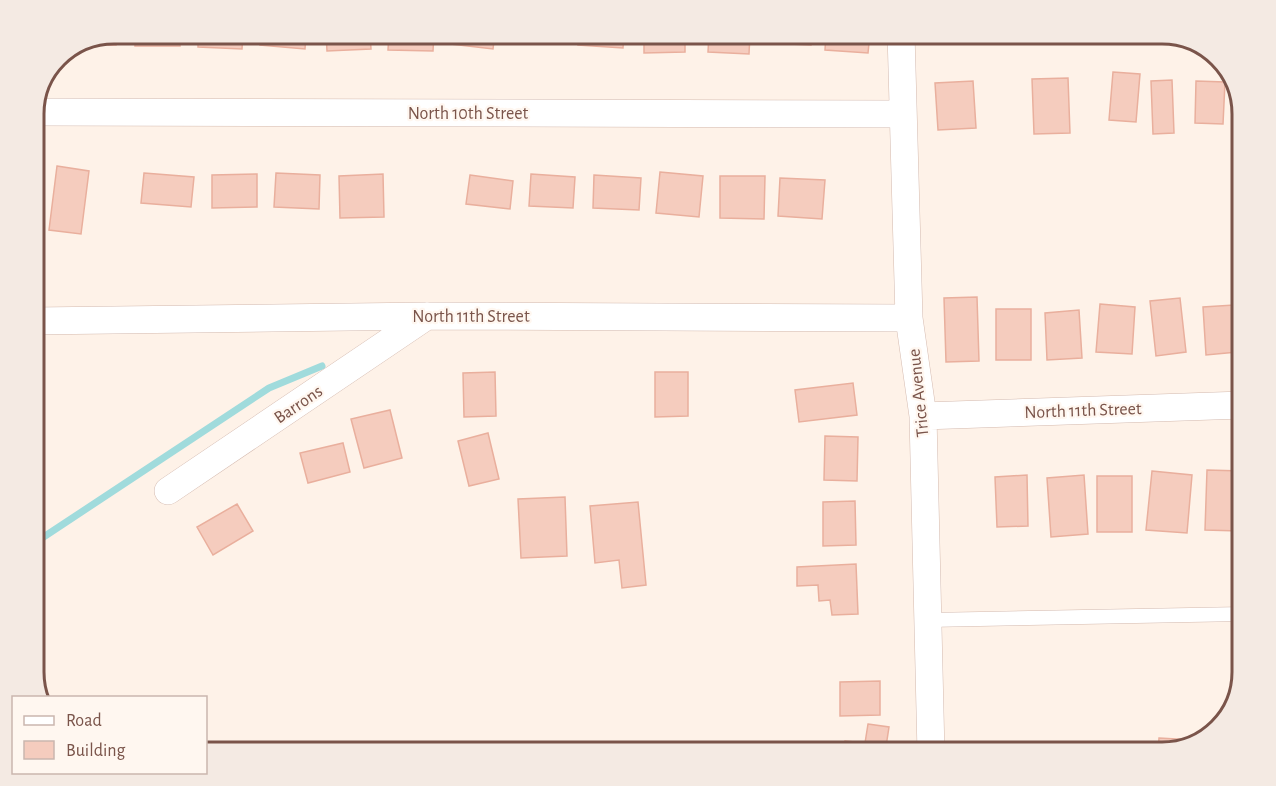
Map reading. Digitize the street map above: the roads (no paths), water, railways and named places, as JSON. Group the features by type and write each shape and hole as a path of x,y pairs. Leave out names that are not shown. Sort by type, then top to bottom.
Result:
{"street":[{"name":"Trice Avenue","path":"901,43 909,318 923,416 931,742"},
{"name":"North 10th Street","path":"44,112 903,114"},
{"name":"North 11th Street","path":"44,321 428,316 909,318"},
{"name":"Barrons","path":"168,491 428,316"},
{"name":"North 11th Street","path":"923,416 1232,405"}],"lane":[{"path":"928,620 1232,614"}],"waterway":[{"path":"44,537 269,388 322,366"}]}
